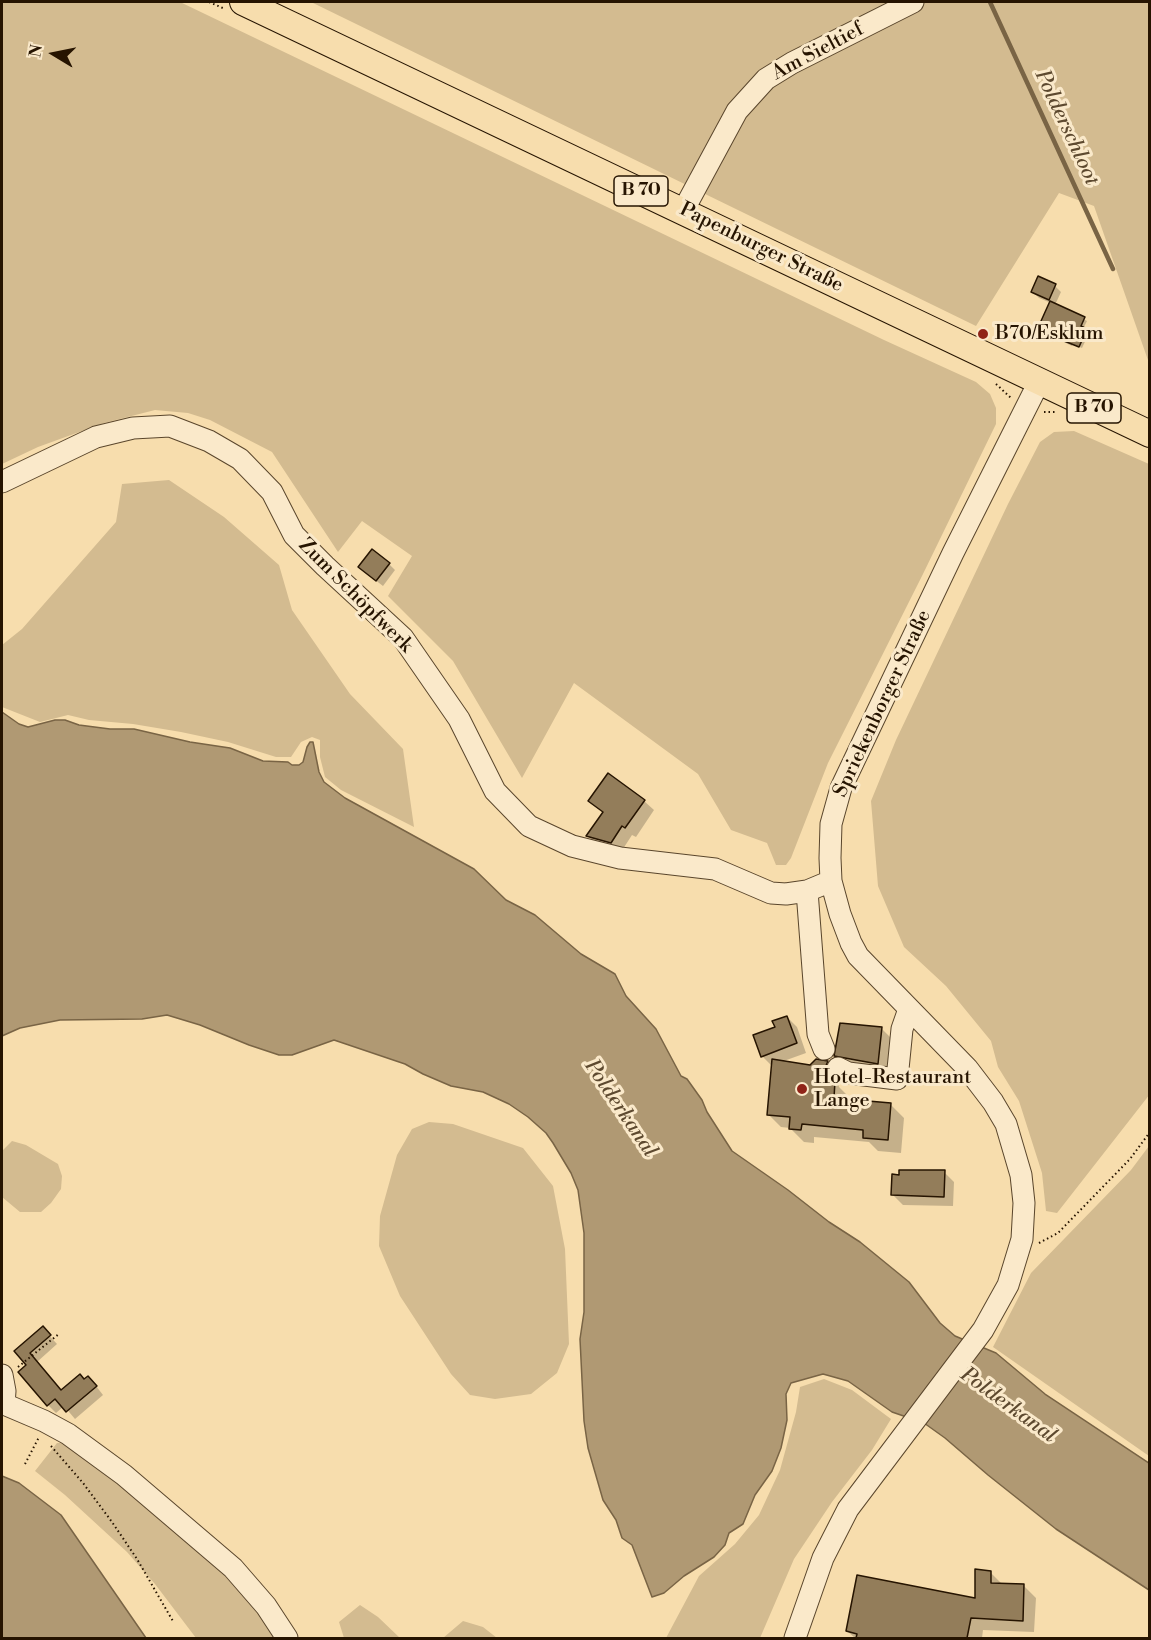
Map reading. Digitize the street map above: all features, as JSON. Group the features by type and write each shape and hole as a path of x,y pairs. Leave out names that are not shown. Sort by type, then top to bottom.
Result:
{"main road":[{"name":"Papenburger Straße","path":"243,2 1149,434"}],"street":[{"name":"Am Sieltief","path":"683,211 736,111 766,80 792,63 913,2"},
{"name":"Spriekenborger Straße","path":"795,1638 823,1558 848,1509 983,1330 1008,1285 1019,1255 1024,1203 1016,1152 1006,1124 993,1102 967,1068 868,968 851,943 831,881 831,824 841,788 953,553 1039,382"},
{"name":"Zum Schöpfwerk","path":"2,482 96,437 134,428 170,426 209,441 240,459 272,492 294,535 403,638 459,719 495,791 529,826 572,846 620,858 715,869 771,893 786,894 807,891 831,881"},
{"path":"807,891 821,1042"},
{"path":"838,1068 848,1073 897,1079 902,1029 909,1009"},
{"path":"10,1371 3,1406 44,1421 94,1452 217,1553 250,1586 287,1638"}],"path":[{"path":"1019,1255 1058,1233 1130,1159 1149,1132"},
{"path":"10,1371 60,1333"},
{"path":"44,1421 42,1437 83,1483 112,1522 174,1623"},
{"path":"25,1464 36,1442"}],"shaded area":[{"path":"2,2 180,2 976,382 990,394 996,408 996,424 828,763 791,858 786,865 776,865 767,843 731,830 698,774 574,683 522,778 453,661 388,596 412,556 362,521 338,552 272,452 210,420 188,413 155,410 104,423 38,447 2,464"},
{"path":"311,2 1149,2 1149,363 1094,206 1059,193 976,326"},
{"path":"1074,431 1149,464 1150,1094 1057,1213 1046,1211 1042,1173 1019,1101 998,1067 991,1041 946,986 904,947 878,886 871,801 896,740 1008,504 1040,442 1054,432"},
{"path":"169,480 224,517 279,565 292,610 350,694 403,749 414,827 341,790 325,777 320,757 320,740 312,737 301,742 291,757 276,757 228,742 133,724 89,720 68,715 40,722 2,707 2,645 22,629 116,522 122,484"},
{"path":"429,1122 453,1124 523,1148 553,1186 565,1249 569,1344 557,1373 531,1394 495,1399 470,1395 451,1374 400,1296 379,1246 380,1216 397,1155 412,1129"},
{"path":"12,1141 26,1145 58,1164 62,1176 61,1189 41,1212 20,1212 2,1197 3,1150"},
{"path":"1149,1146 1149,1456 993,1347 1031,1273 1131,1170"},
{"path":"824,1379 852,1390 891,1419 872,1450 832,1502 794,1559 760,1638 666,1638 699,1576 735,1544 759,1515 780,1470 796,1412 800,1387"},
{"path":"57,1443 69,1443 215,1556 283,1638 196,1638 155,1584 127,1552 65,1495 35,1471"},
{"path":"360,1605 378,1617 400,1638 344,1638 339,1622"},
{"path":"463,1621 483,1627 497,1638 443,1638"}],"water":[{"name":"Polderkanal","path":"2,712 19,724 28,727 55,720 65,720 79,725 134,729 190,742 230,748 263,761 288,762 292,765 299,765 303,762 307,747 310,742 313,742 319,772 324,782 345,798 474,869 506,900 535,915 581,954 615,974 626,996 656,1029 681,1076 687,1079 702,1100 732,1151 860,1242 909,1282 940,1323 955,1336 996,1353 1045,1394 1149,1463 1149,1590 1056,1529 924,1423 892,1412 848,1381 823,1374 791,1383 786,1394 787,1420 781,1448 772,1471 755,1495 743,1524 729,1533 725,1545 714,1557 684,1576 664,1593 652,1597 632,1545 622,1538 616,1520 603,1500 588,1448 584,1421 580,1339 584,1312 584,1233 578,1190 571,1173 553,1143 546,1133 528,1117 509,1104 483,1092 451,1086 405,1064 334,1040 292,1055 279,1055 167,1015 142,1019 60,1020 20,1028 2,1036"},
{"path":"2,1476 19,1483 61,1515 146,1638 2,1638"}],"building":[{"path":"1038,276 1056,284 1049,300 1031,292"},
{"path":"1050,301 1085,317 1081,326 1087,329 1079,347 1037,330"},
{"path":"372,549 390,563 376,581 358,567"},
{"path":"608,773 645,800 625,828 622,826 611,843 586,836 603,812 588,801"},
{"path":"787,1016 797,1043 761,1057 753,1035 775,1027 772,1021"},
{"path":"840,1023 882,1027 878,1064 834,1056"},
{"name":"Hotel-Restaurant Lange","path":"772,1059 810,1065 816,1059 828,1061 825,1068 827,1074 835,1081 834,1098 891,1103 888,1140 863,1138 863,1130 802,1124 801,1130 789,1129 790,1117 767,1115"},
{"path":"899,1170 945,1170 944,1197 891,1195 892,1174 899,1175"},
{"path":"43,1326 51,1335 30,1353 61,1390 80,1374 84,1379 88,1376 97,1386 66,1412 55,1399 47,1406 18,1372 26,1365 14,1351"},
{"path":"975,1569 991,1571 991,1583 1024,1584 1023,1621 971,1618 967,1638 856,1638 857,1634 846,1631 857,1575 975,1598"}],"waterway":[{"name":"Polderschloot","path":"990,2 1113,269"}],"place":[{"name":"B70/Esklum","path":"983,334"},
{"name":"Hotel-Restaurant Lange","path":"802,1089"}]}
